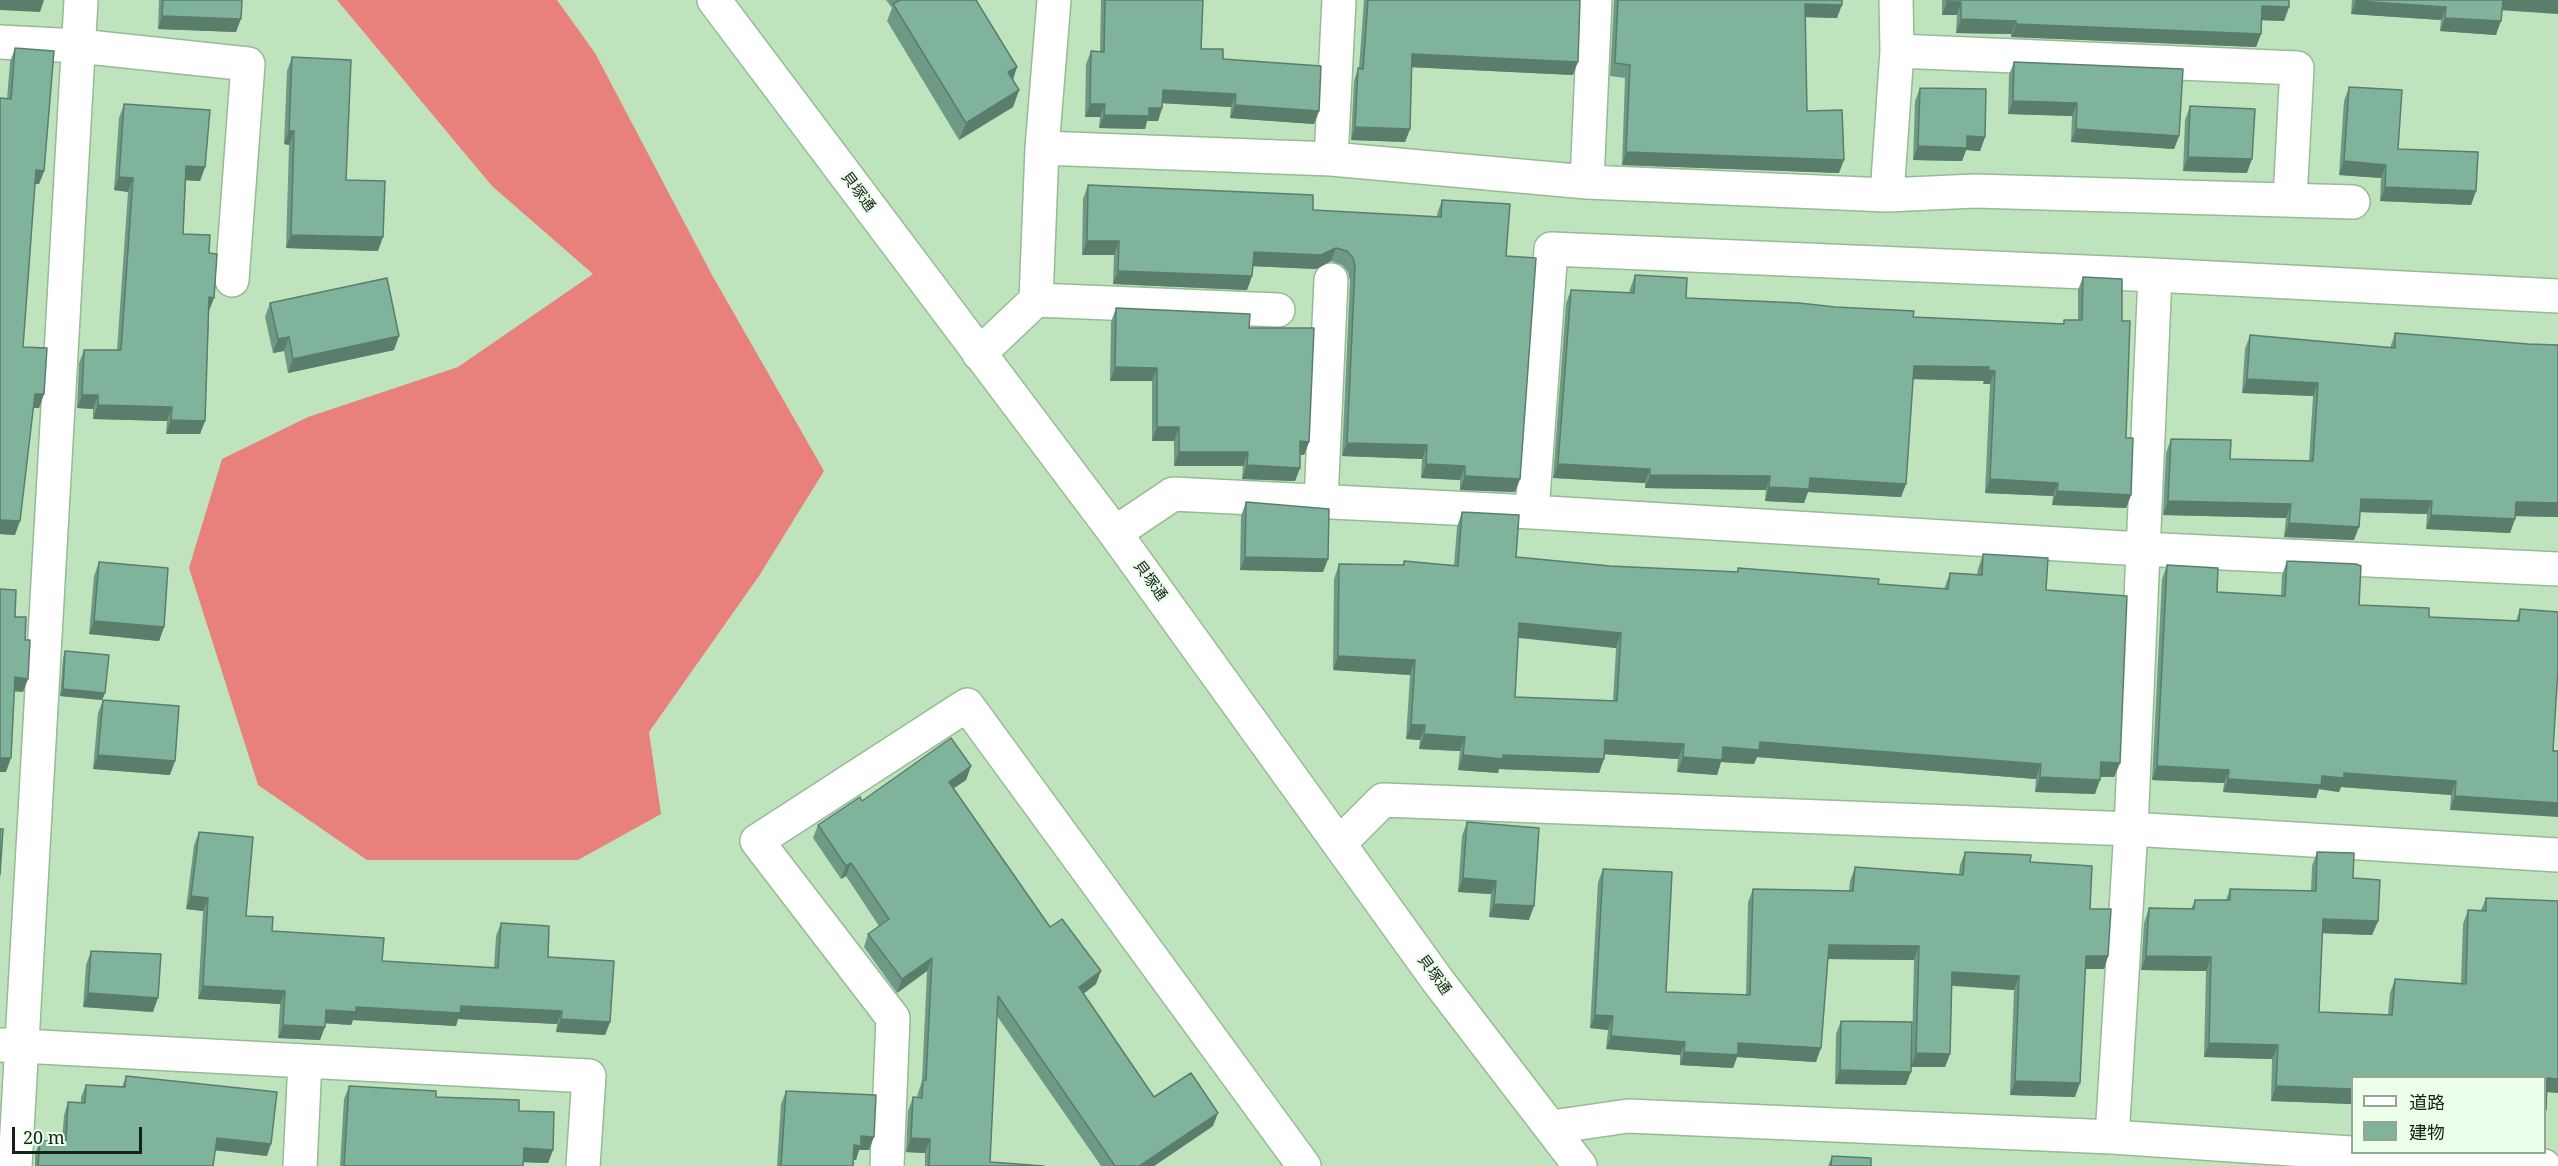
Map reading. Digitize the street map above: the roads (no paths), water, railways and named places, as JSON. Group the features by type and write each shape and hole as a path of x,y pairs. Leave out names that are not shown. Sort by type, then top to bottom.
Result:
{"street":[{"path":"15,1166 11,1045 81,0"},
{"name":"貝塚通","path":"714,0 1114,533 1438,981 1580,1166"},
{"path":"979,354 1036,300 1042,148 1054,0"},
{"path":"1331,159 1340,0"},
{"path":"1587,183 1594,0"},
{"path":"1887,195 1897,51 1896,0"},
{"path":"0,42 79,46 248,64 232,280"},
{"path":"1897,51 2297,68 2290,199"},
{"path":"1042,148 1331,159 1587,183 1887,195 1976,191 2353,202"},
{"path":"1532,512 1551,249 2155,275 2558,296"},
{"path":"2112,1137 2131,829 2141,549 2155,275"},
{"path":"1321,501 1331,280"},
{"path":"1036,300 1278,310"},
{"path":"1114,533 1173,494 1532,512 2141,549 2558,569"},
{"path":"887,1166 893,1018 757,842 967,705 1304,1166"},
{"path":"1340,843 1383,801 2131,829 2558,855"},
{"path":"11,1045 589,1076 583,1166"},
{"path":"300,1166 305,1061"},
{"path":"1552,1128 1628,1116 2112,1137 2351,1153"},
{"path":"2365,1154 2544,1166"}]}
